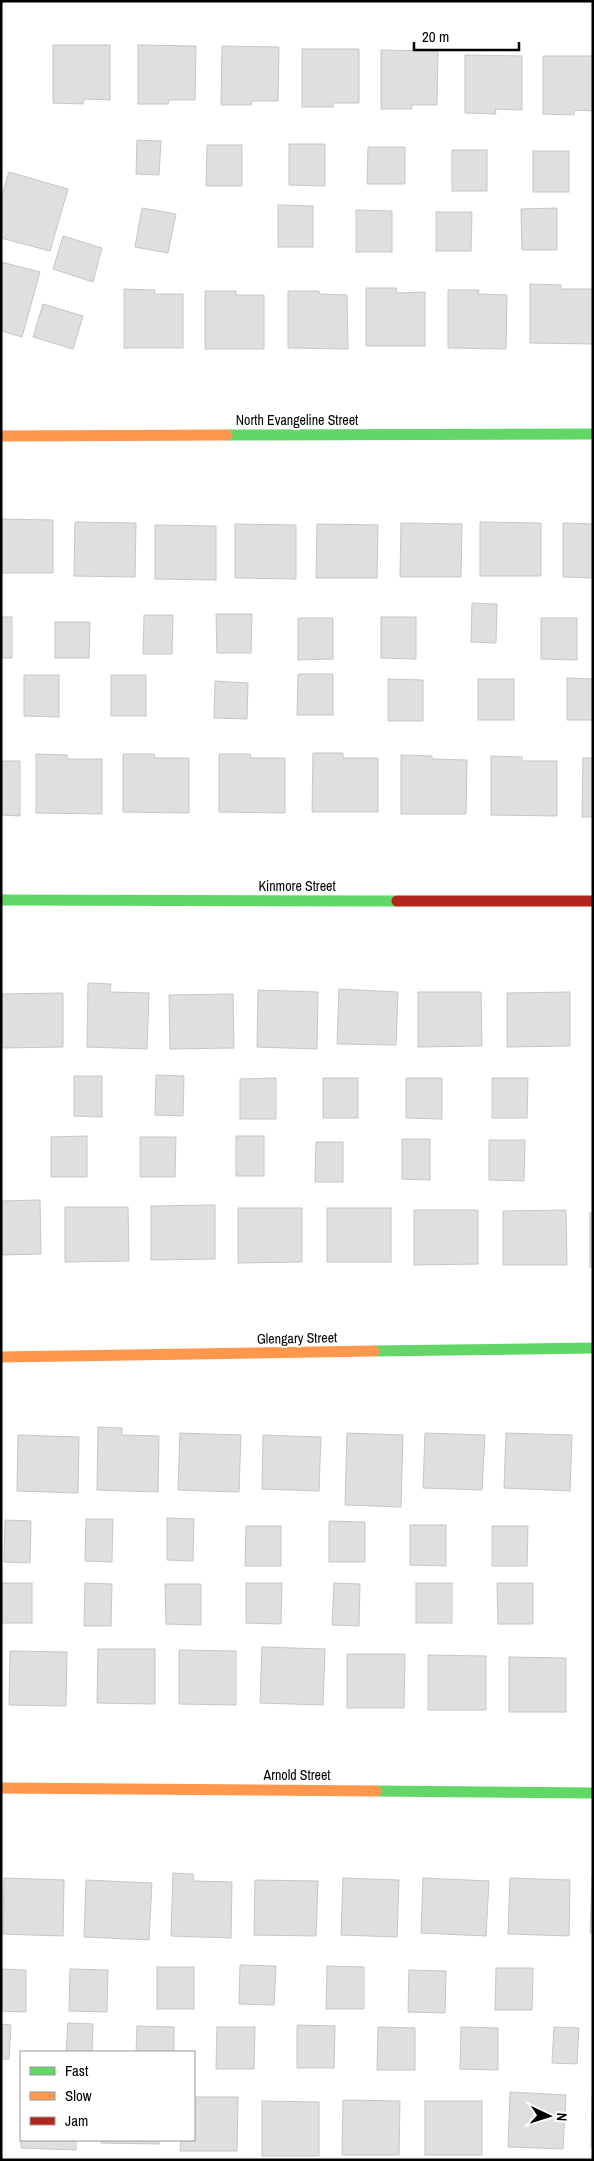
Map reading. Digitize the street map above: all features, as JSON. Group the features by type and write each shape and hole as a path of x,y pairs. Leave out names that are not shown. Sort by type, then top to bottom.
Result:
{"street":[{"name":"North Evangeline Street","path":"1,436 593,434"},
{"name":"Kinmore Street","path":"1,900 593,901"},
{"name":"Glengary Street","path":"1,1357 593,1348"},
{"name":"Arnold Street","path":"1,1788 593,1793"}],"building":[{"path":"53,45 110,45 110,100 84,99 83,104 53,103"},
{"path":"138,45 196,46 195,100 169,100 168,104 138,104"},
{"path":"222,46 279,47 278,101 252,101 251,105 221,105"},
{"path":"302,49 359,49 359,103 333,103 333,107 302,107"},
{"path":"381,50 438,51 437,105 411,105 412,109 381,109"},
{"path":"465,55 522,56 522,110 495,109 496,114 465,113"},
{"path":"543,56 593,56 593,111 574,110 574,115 543,114"},
{"path":"137,140 161,141 159,175 136,174"},
{"path":"289,144 325,144 325,186 289,185"},
{"path":"207,145 242,145 242,186 206,186"},
{"path":"368,147 405,147 405,184 367,184"},
{"path":"452,150 487,150 487,191 452,191"},
{"path":"533,151 569,151 569,192 533,192"},
{"path":"9,172 68,189 50,251 1,238 1,199"},
{"path":"278,205 313,206 313,247 278,247"},
{"path":"142,208 176,214 168,253 135,247"},
{"path":"557,208 557,250 522,250 521,209"},
{"path":"356,210 392,211 392,252 356,252"},
{"path":"436,212 472,212 471,251 436,251"},
{"path":"63,236 102,248 93,282 53,269"},
{"path":"1,262 40,272 22,337 1,331"},
{"path":"530,284 561,285 561,289 593,289 593,344 530,343"},
{"path":"366,288 397,288 396,293 425,292 425,346 366,346"},
{"path":"124,289 155,290 154,294 183,294 183,348 124,348"},
{"path":"448,290 479,290 478,294 507,295 506,349 448,348"},
{"path":"205,291 236,291 236,295 264,295 264,349 205,349"},
{"path":"288,291 319,291 320,294 347,295 348,349 288,348"},
{"path":"43,304 83,316 73,349 33,337"},
{"path":"1,519 53,520 53,573 1,573"},
{"path":"75,522 136,523 135,577 74,576"},
{"path":"480,522 541,523 541,576 480,576"},
{"path":"401,523 462,524 461,577 400,577"},
{"path":"563,523 593,524 593,578 563,577"},
{"path":"235,524 296,525 296,579 235,578"},
{"path":"317,524 378,525 377,578 316,578"},
{"path":"155,525 216,526 216,580 155,579"},
{"path":"472,603 497,604 496,643 471,642"},
{"path":"216,614 252,614 251,653 217,653"},
{"path":"144,615 173,615 172,654 143,654"},
{"path":"1,617 12,617 12,658 1,658"},
{"path":"381,617 416,617 416,659 381,658"},
{"path":"298,618 333,618 333,659 298,660"},
{"path":"541,618 577,618 577,660 541,659"},
{"path":"55,622 90,622 89,658 55,658"},
{"path":"298,674 333,674 333,715 297,715"},
{"path":"24,675 59,675 59,717 24,716"},
{"path":"111,675 146,675 146,716 111,716"},
{"path":"567,678 593,679 593,720 567,720"},
{"path":"388,679 423,680 423,721 388,721"},
{"path":"478,679 514,679 514,720 478,720"},
{"path":"215,681 248,683 247,719 214,718"},
{"path":"313,753 343,753 343,758 378,758 378,812 312,812"},
{"path":"36,754 67,755 67,759 102,759 102,814 36,813"},
{"path":"123,754 154,754 155,758 189,758 189,813 123,812"},
{"path":"219,754 250,754 251,758 285,758 285,813 219,812"},
{"path":"401,755 432,756 432,759 467,760 466,814 401,814"},
{"path":"491,756 522,757 522,761 557,761 557,816 491,815"},
{"path":"583,758 593,758 593,817 582,817"},
{"path":"1,761 20,761 20,816 1,815"},
{"path":"88,983 111,984 110,992 149,993 147,1049 87,1047"},
{"path":"339,989 398,992 396,1045 337,1044"},
{"path":"258,990 318,992 317,1049 257,1047"},
{"path":"418,992 481,992 482,1046 418,1047"},
{"path":"570,992 570,1046 507,1047 507,993"},
{"path":"63,993 63,1047 1,1048 1,994"},
{"path":"233,994 234,1048 170,1049 169,995"},
{"path":"156,1075 184,1076 183,1116 155,1115"},
{"path":"74,1076 102,1076 102,1117 74,1116"},
{"path":"276,1078 276,1119 240,1119 240,1079"},
{"path":"323,1078 358,1078 358,1118 323,1118"},
{"path":"406,1078 442,1078 442,1119 406,1118"},
{"path":"492,1078 528,1078 527,1118 492,1118"},
{"path":"87,1136 87,1177 51,1177 51,1137"},
{"path":"236,1136 264,1136 264,1176 236,1176"},
{"path":"140,1137 176,1137 175,1177 140,1177"},
{"path":"402,1139 430,1139 430,1180 402,1179"},
{"path":"489,1140 525,1140 524,1181 489,1180"},
{"path":"316,1142 343,1142 343,1182 315,1182"},
{"path":"40,1200 41,1254 1,1255 1,1201"},
{"path":"215,1205 215,1259 151,1260 151,1206"},
{"path":"65,1207 128,1207 129,1261 65,1262"},
{"path":"238,1208 302,1208 302,1262 238,1263"},
{"path":"327,1208 391,1208 391,1262 327,1262"},
{"path":"414,1210 478,1210 478,1264 414,1265"},
{"path":"566,1210 567,1265 503,1265 503,1211"},
{"path":"590,1213 593,1213 593,1267 590,1267"},
{"path":"98,1427 122,1428 122,1435 159,1436 158,1492 97,1490"},
{"path":"180,1433 241,1435 239,1492 178,1490"},
{"path":"347,1433 403,1435 401,1507 345,1505"},
{"path":"425,1433 485,1435 482,1490 423,1488"},
{"path":"506,1433 572,1435 570,1491 504,1488"},
{"path":"18,1435 79,1437 78,1493 17,1491"},
{"path":"263,1435 321,1437 319,1491 262,1489"},
{"path":"167,1518 194,1519 193,1561 167,1560"},
{"path":"86,1519 113,1519 112,1562 85,1561"},
{"path":"5,1520 31,1521 30,1563 4,1562"},
{"path":"329,1521 365,1522 365,1562 329,1562"},
{"path":"410,1525 446,1525 446,1566 410,1565"},
{"path":"246,1526 281,1526 281,1566 245,1566"},
{"path":"492,1526 528,1526 527,1566 492,1566"},
{"path":"1,1583 32,1583 32,1623 1,1623"},
{"path":"85,1583 112,1584 111,1626 84,1626"},
{"path":"246,1583 282,1583 281,1624 246,1623"},
{"path":"334,1583 360,1584 359,1626 332,1625"},
{"path":"416,1583 452,1583 452,1623 416,1623"},
{"path":"497,1583 533,1583 533,1624 498,1624"},
{"path":"165,1584 201,1584 201,1625 166,1624"},
{"path":"262,1647 325,1649 323,1705 260,1703"},
{"path":"98,1649 155,1649 155,1704 97,1703"},
{"path":"179,1650 236,1651 236,1705 179,1704"},
{"path":"10,1651 67,1652 66,1706 9,1705"},
{"path":"347,1654 405,1654 404,1708 347,1708"},
{"path":"428,1655 486,1656 486,1710 428,1710"},
{"path":"509,1657 566,1658 566,1712 509,1712"},
{"path":"173,1873 193,1874 194,1881 232,1882 231,1938 171,1936"},
{"path":"592,1876 593,1933 590,1933"},
{"path":"4,1878 64,1880 63,1936 3,1934"},
{"path":"343,1878 399,1880 397,1937 341,1935"},
{"path":"423,1878 489,1881 486,1936 421,1933"},
{"path":"510,1878 570,1880 569,1936 508,1934"},
{"path":"86,1880 152,1883 149,1940 84,1937"},
{"path":"255,1880 318,1881 316,1936 254,1935"},
{"path":"240,1965 276,1966 274,2005 239,2004"},
{"path":"327,1966 364,1967 364,2009 326,2009"},
{"path":"157,1967 194,1967 194,2009 157,2009"},
{"path":"496,1968 533,1968 532,2010 495,2010"},
{"path":"1,1969 26,1970 26,2012 1,2011"},
{"path":"70,1969 108,1970 107,2012 69,2011"},
{"path":"409,1970 446,1971 445,2013 408,2012"},
{"path":"68,2023 93,2024 92,2051 66,2051"},
{"path":"1,2024 11,2025 9,2059 1,2059"},
{"path":"297,2025 335,2026 334,2068 297,2068"},
{"path":"137,2026 174,2027 174,2051 136,2051"},
{"path":"217,2027 255,2027 254,2069 216,2069"},
{"path":"378,2027 415,2028 415,2070 377,2070"},
{"path":"461,2027 498,2028 498,2070 460,2069"},
{"path":"554,2027 579,2028 577,2064 552,2063"},
{"path":"510,2092 566,2095 563,2149 508,2147"},
{"path":"592,2094 593,2147 591,2147"},
{"path":"195,2097 238,2097 237,2151 180,2151 181,2141 195,2141"},
{"path":"343,2100 400,2101 399,2155 342,2155"},
{"path":"262,2101 319,2102 319,2156 262,2156"},
{"path":"425,2101 482,2101 482,2155 425,2155"},
{"path":"21,2141 76,2141 76,2150 21,2148"},
{"path":"101,2141 160,2141 159,2144 101,2143"}],"traffic: fast":[{"path":"227,435 593,434"},
{"path":"1,900 397,901"},
{"path":"374,1351 593,1348"},
{"path":"376,1791 593,1793"}],"traffic: slow":[{"path":"1,436 227,435"},
{"path":"1,1357 374,1351"},
{"path":"1,1788 376,1791"}],"traffic: jam":[{"path":"397,901 593,901"}]}
